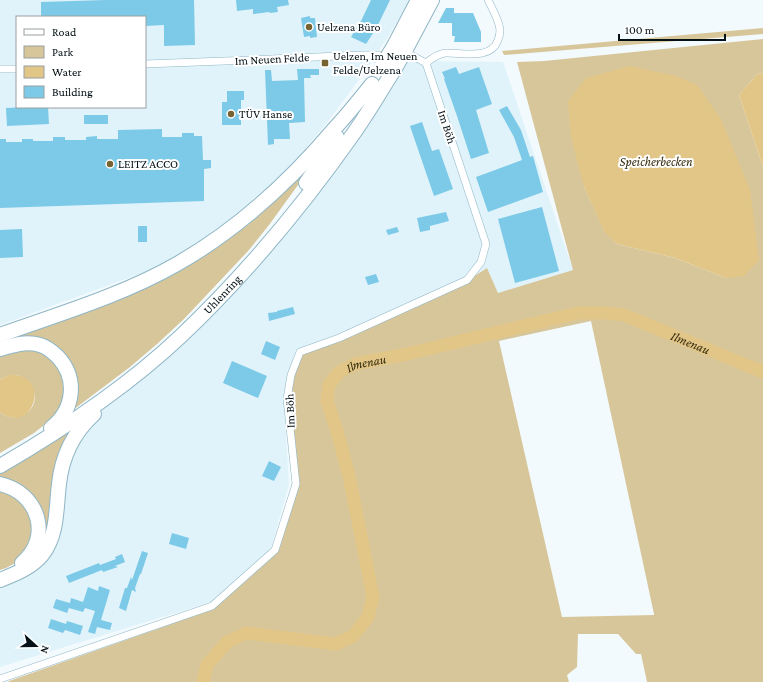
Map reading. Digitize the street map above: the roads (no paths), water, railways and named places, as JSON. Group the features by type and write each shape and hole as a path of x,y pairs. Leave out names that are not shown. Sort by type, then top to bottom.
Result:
{"highway":[{"path":"400,46 418,0"},
{"path":"0,335 146,281 208,245 232,228 296,171 335,129 372,84 388,68 400,46 432,0"},
{"name":"Uhlenring","path":"0,466 15,458 82,414 123,385 181,336 245,270 325,173 353,135 388,68"},
{"path":"245,270 310,178 372,84"},
{"path":"0,349 12,345 27,343 40,345 53,352 63,363 69,374 72,387 70,399 64,414 54,426 15,458"},
{"path":"0,580 32,565 42,555 50,542 54,528 62,466 74,436 83,424 123,385"},
{"path":"0,484 16,490 28,499 38,519 39,529 38,539 29,557 18,567 0,575"}],"street":[{"path":"423,61 444,53 483,54 491,50 497,43 500,32 499,24 488,0"},
{"name":"Im Neuen Felde","path":"146,64 362,55 411,55 423,61"},
{"name":"Im Böh","path":"0,679 212,606 275,550 296,484 287,399 291,375 300,352 339,338 467,280 481,262 486,244 423,61"},
{"path":"0,69 16,69"}],"water":[{"name":"Speicherbecken","path":"630,66 676,76 697,85 721,119 750,190 759,260 744,276 726,278 675,258 617,244 605,233 584,187 571,137 568,101 586,78"},
{"path":"763,73 763,167 739,95 757,74"},
{"path":"10,375 23,377 31,383 34,392 34,402 29,411 22,416 12,418 0,412 0,380"}],"waterway":[{"name":"Ilmenau","path":"203,682 207,665 227,642 246,633 336,644 353,636 368,617 373,597 349,476 327,401 329,385 339,372 355,364 407,354 578,313 624,315 763,372"}],"place":[{"name":"Uelzena Büro","path":"309,27"},
{"name":"Uelzen, Im Neuen Felde/Uelzena","path":"325,63"},
{"name":"TÜV Hanse","path":"231,114"},
{"name":"LEITZ ACCO","path":"110,164"}]}
